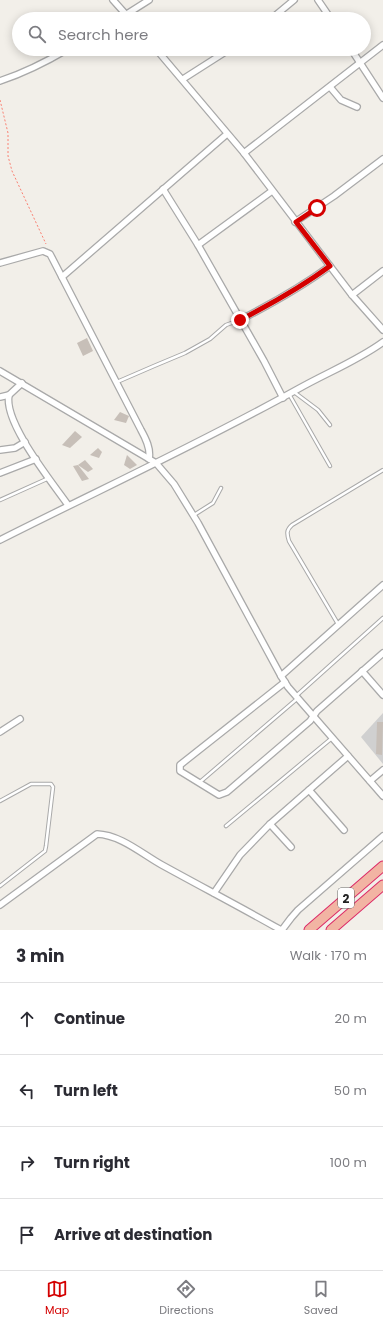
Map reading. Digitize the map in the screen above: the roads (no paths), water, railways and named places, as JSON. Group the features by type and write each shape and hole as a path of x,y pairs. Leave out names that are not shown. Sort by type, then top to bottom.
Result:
{"highway":[{"name":"2","path":"310,930 383,866"},
{"name":"2","path":"331,930 383,885"}],"street":[{"path":"113,0 124,12"},
{"path":"134,12 149,0"},
{"path":"279,12 294,0"},
{"path":"318,0 326,12"},
{"path":"371,54 383,45"},
{"path":"0,81 17,76 55,56"},
{"path":"162,56 244,153 352,295 383,330"},
{"path":"183,79 219,56"},
{"path":"356,56 383,98"},
{"path":"244,153 369,56"},
{"path":"330,86 341,100 357,106"},
{"path":"62,277 227,134"},
{"path":"296,222 334,196 383,159"},
{"path":"163,189 198,245 264,361 283,398"},
{"path":"198,245 272,191"},
{"path":"0,263 43,251 50,254 147,443 150,455 149,459"},
{"path":"240,320 276,302 301,287 330,266"},
{"path":"352,295 383,271"},
{"path":"0,540 283,398 366,354 383,342"},
{"path":"0,371 156,463 174,484 193,515 285,682 383,796"},
{"path":"0,398 9,395 22,383"},
{"path":"9,395 7,401 14,424 68,505"},
{"path":"0,450 15,448 25,442"},
{"path":"0,473 36,459"},
{"path":"281,676 383,585"},
{"path":"285,682 180,766 179,768 182,773 219,795 227,792 310,721 317,711 383,653"},
{"path":"362,671 383,695"},
{"path":"0,732 20,719"},
{"path":"214,893 240,855 270,824 348,756"},
{"path":"370,781 383,770"},
{"path":"309,790 344,830"},
{"path":"270,824 290,847"},
{"path":"0,905 97,834 107,834 214,893 284,929 298,910 383,836"}],"lane":[{"path":"116,382 185,354 210,339 226,325 240,320"},
{"path":"291,393 318,410 330,425"},
{"path":"291,393 330,466"},
{"path":"339,624 289,541 287,532 288,528 383,470"},
{"path":"0,500 50,478"},
{"path":"193,515 213,503 221,488"},
{"path":"199,783 297,697 383,618"},
{"path":"226,826 332,738"},
{"path":"0,801 31,784 50,784 53,787 45,851 0,886"}]}
